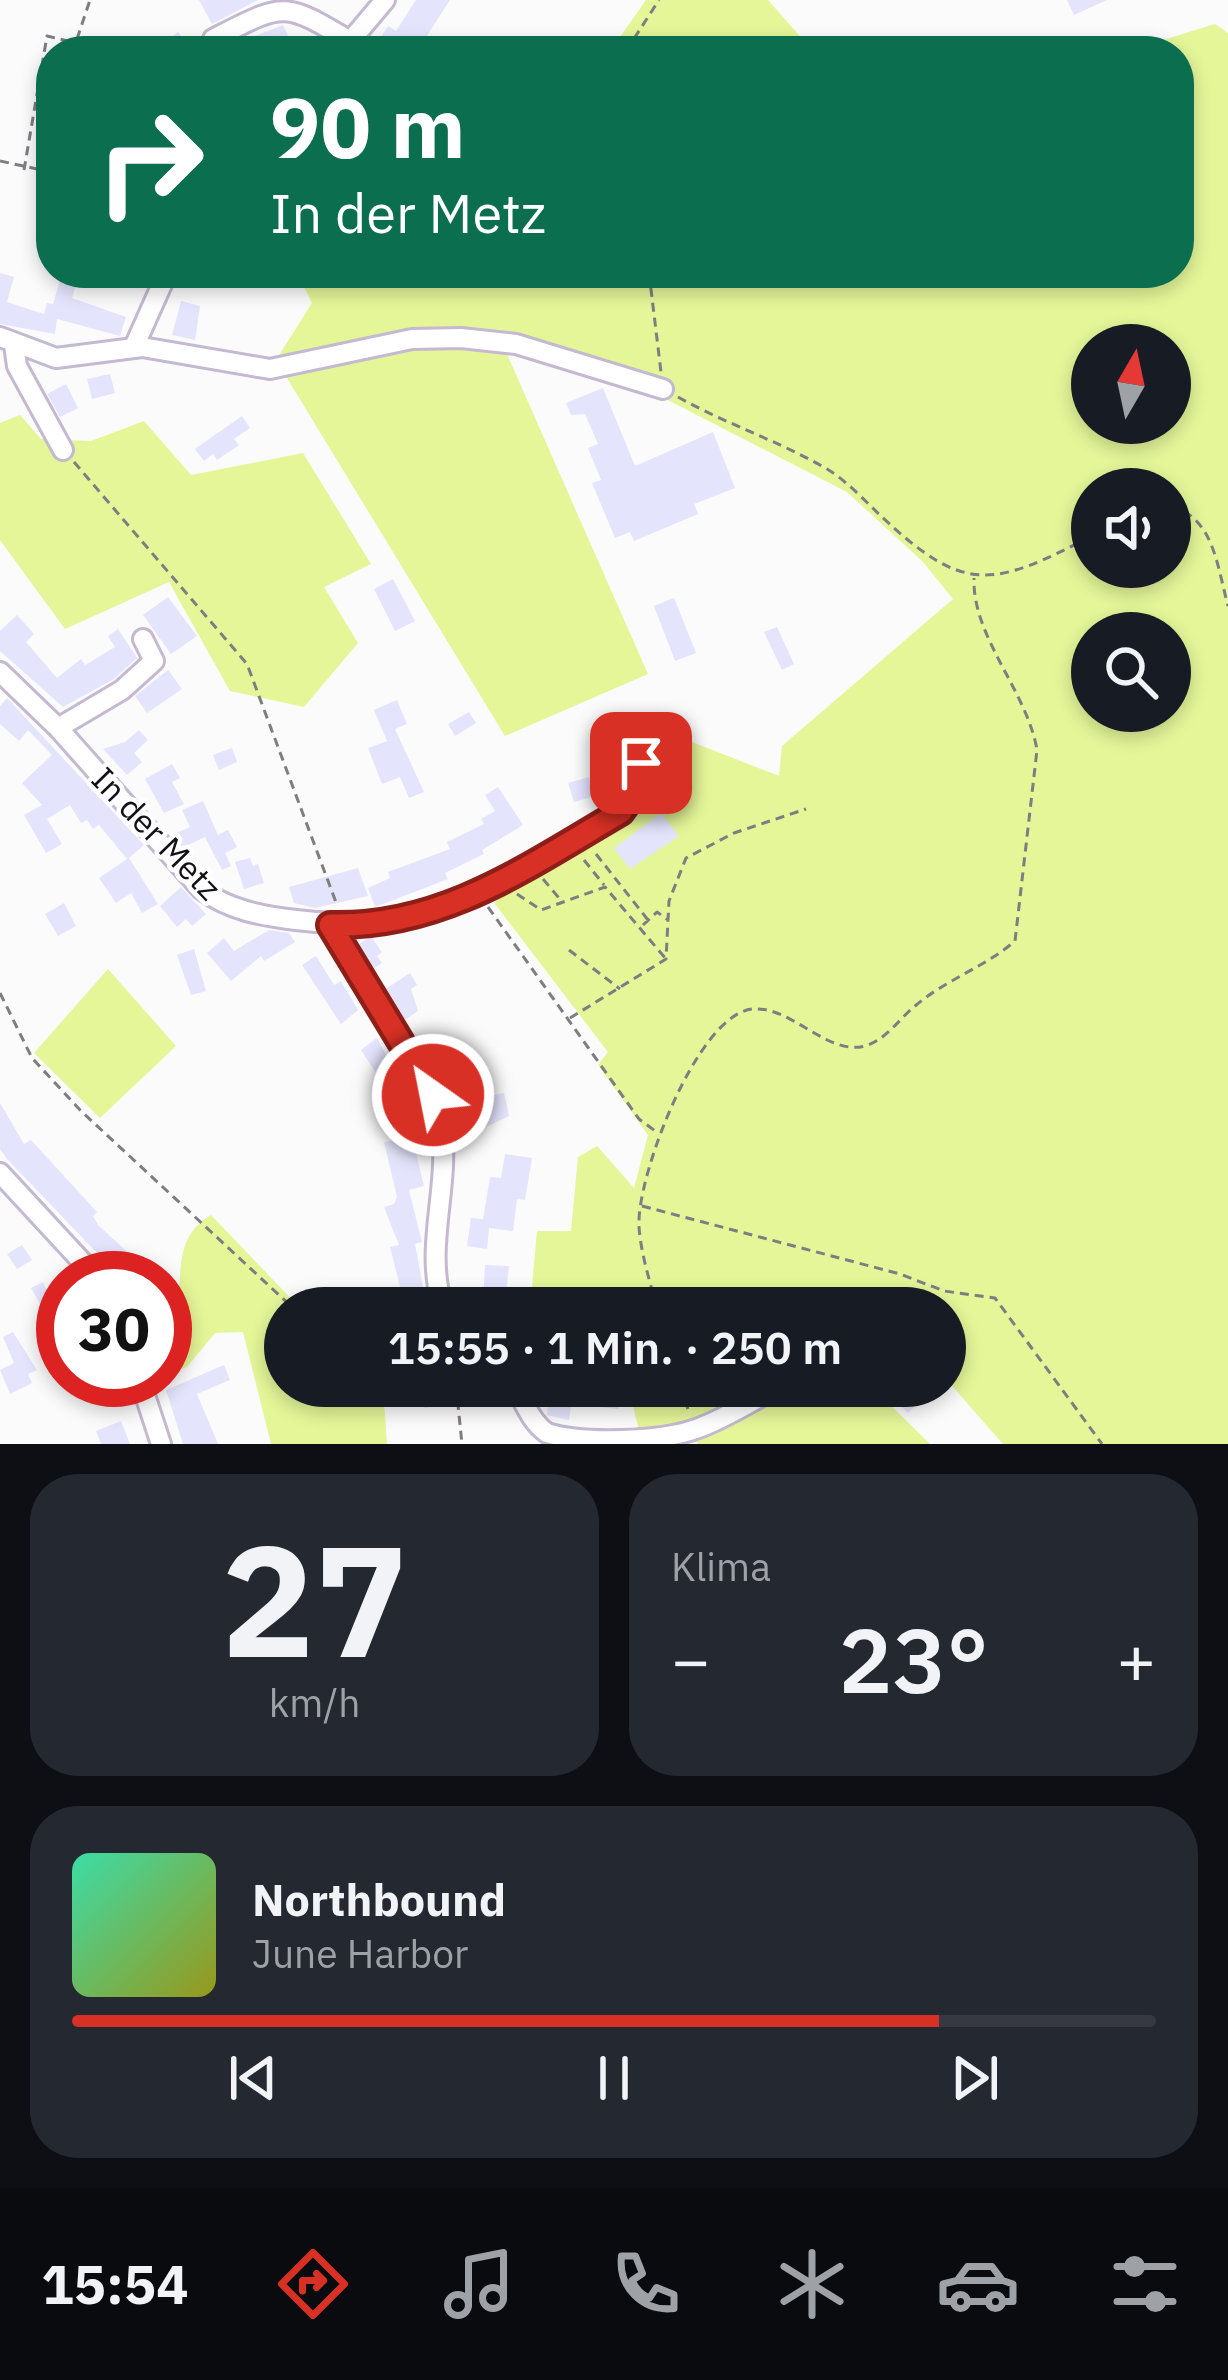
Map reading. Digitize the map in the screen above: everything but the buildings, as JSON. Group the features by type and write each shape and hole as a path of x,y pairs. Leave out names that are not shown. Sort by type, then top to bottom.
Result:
{"street":[{"path":"354,36 385,0"},
{"path":"219,36 280,5 293,4 333,36"},
{"path":"134,347 160,288"},
{"path":"7,341 56,358 134,347 270,368 412,339 461,338 516,344 663,389"},
{"path":"7,341 63,450"},
{"path":"58,728 146,670 154,653 143,638"},
{"name":"In der Metz","path":"0,672 218,902 335,925 404,920 478,895 626,820 641,763"},
{"path":"335,925 433,1095 442,1161 433,1248 440,1287"},
{"path":"0,1173 72,1251"},
{"path":"148,1407 160,1444"},
{"path":"526,1407 549,1435 581,1443 642,1441 694,1430 739,1407"}],"path":[{"path":"78,36 90,0"},
{"path":"636,36 659,0"},
{"path":"24,170 36,100"},
{"path":"0,160 36,171"},
{"path":"651,288 663,389 828,470 927,560 974,578 1014,571 1071,545"},
{"path":"63,450 248,664 335,925"},
{"path":"1191,513 1204,523 1228,606"},
{"path":"652,1287 639,1225 660,1134 679,1091 717,1031 735,1013 756,1009 785,1014 821,1035 865,1046 884,1036 917,1003 1015,941 1037,750 1033,725 977,606 974,578"},
{"path":"666,959 673,880 698,848 806,809"},
{"path":"596,854 648,920"},
{"path":"584,860 666,959"},
{"path":"544,879 560,899"},
{"path":"502,881 533,908 605,887"},
{"path":"478,895 639,1119 660,1134"},
{"path":"640,928 657,912 669,921"},
{"path":"569,950 621,990"},
{"path":"570,1018 666,959"},
{"path":"0,993 32,1058 81,1111 270,1287"},
{"path":"640,1205 900,1274 944,1291 995,1298 1102,1444"},
{"path":"458,1407 462,1444"},
{"path":"687,1407 694,1430"}],"green space":[{"path":"646,0 768,0 800,36 621,36"},
{"path":"1215,24 1228,33 1228,1444 1003,1444 966,1402 966,1287 532,1287 537,1231 571,1231 578,1157 597,1146 634,1188 648,1135 598,1065 608,1052 495,904 498,891 627,817 692,742 779,776 782,746 953,599 923,562 847,492 660,396 506,352 648,674 505,736 276,360 312,303 304,288 1194,288 1194,36 1176,36"},
{"path":"20,415 41,439 91,441 144,421 191,475 303,453 371,564 324,587 358,643 304,707 230,691 169,582 65,629 0,540 0,423"},
{"path":"108,969 176,1046 100,1118 34,1053"},
{"path":"211,1215 280,1287 264,1287 264,1407 384,1407 387,1444 271,1444 243,1332 215,1333 192,1361 192,1251 184,1251 201,1222"},
{"path":"633,1407 730,1407 687,1428 640,1435"},
{"path":"751,1407 892,1407 930,1444 698,1444 692,1437"}],"route":[{"path":"433,1095 339,947 330,925 404,920 478,895 621,812 631,798 641,763"}]}
